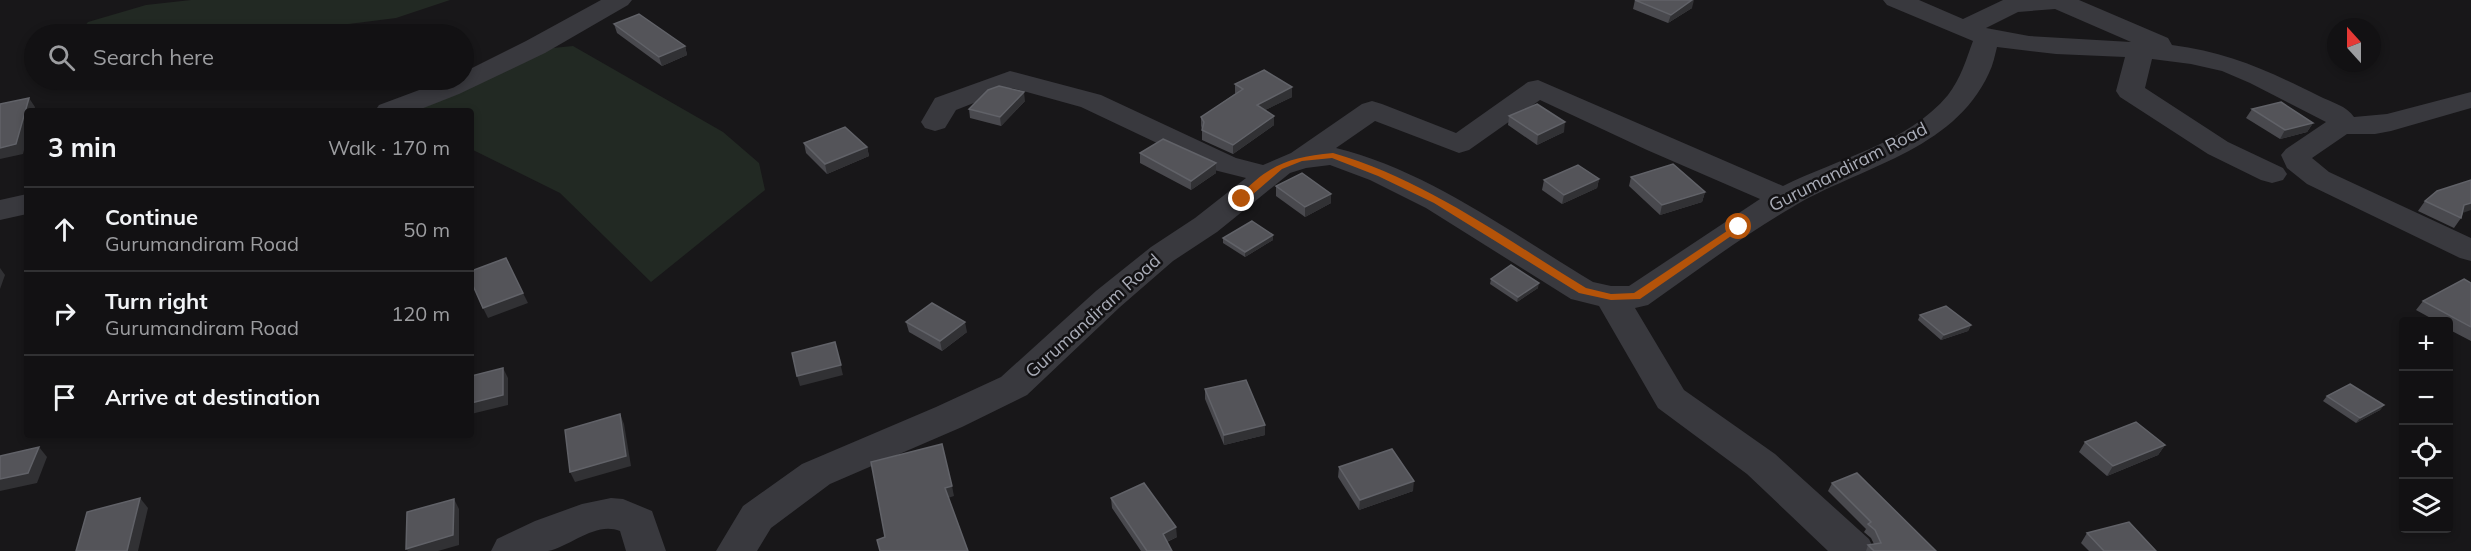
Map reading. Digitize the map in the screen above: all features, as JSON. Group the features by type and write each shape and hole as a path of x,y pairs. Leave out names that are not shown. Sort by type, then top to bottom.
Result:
{"street":[{"path":"474,77 555,37 619,0"},
{"path":"1896,0 1978,41 2186,55 2218,62 2243,71 2330,112 2342,119 2341,125"},
{"path":"1978,41 2013,6 2061,1 2186,55"},
{"name":"Gurumandiram Road","path":"736,551 757,517 816,474 949,417 1014,386 1070,337 1108,299 1162,254 1206,225 1279,167 1301,159 1333,156 1381,174 1437,201 1582,291 1611,297 1636,297 1784,198 1902,144 1950,112 1967,92 1978,41"},
{"path":"2140,52 2130,91 2218,148 2272,174"},
{"path":"935,122 945,104 1010,80 1091,101 1226,164 1269,175"},
{"path":"1301,159 1372,110 1459,144 1538,88 1657,144 1784,198"},
{"path":"397,108 442,90"},
{"path":"2471,100 2441,106 2387,124 2359,128 2341,125 2296,155 2298,162 2318,178 2471,251"},
{"path":"0,210 24,205"},
{"path":"1611,297 1671,399 1761,464 1855,551"},
{"path":"512,551 551,531 604,514 620,513 638,522 646,551"}],"shaded area":[{"path":"191,0 450,0 396,18 349,24 86,24 146,5"},
{"path":"573,46 723,132 759,163 765,190 651,282 560,193 474,150 474,108 423,108 462,90 474,90 474,84 553,48"}],"building":[{"path":"1635,0 1692,0 1671,15"},
{"path":"639,14 685,46 659,57 614,24"},
{"path":"1264,70 1292,87 1257,105 1274,116 1233,145 1202,130 1204,122 1201,117 1243,89 1235,84"},
{"path":"999,86 1024,92 1000,117 969,109 988,90"},
{"path":"29,98 26,108 24,108 16,144 0,148 0,104"},
{"path":"2281,102 2313,123 2285,130 2252,109"},
{"path":"1537,104 1565,122 1538,135 1509,116"},
{"path":"845,127 867,147 825,164 804,143"},
{"path":"1163,139 1216,163 1191,181 1140,153"},
{"path":"1673,164 1705,192 1662,205 1631,177"},
{"path":"1578,165 1599,179 1564,195 1544,180"},
{"path":"1302,173 1331,194 1305,207 1276,186"},
{"path":"2471,180 2471,203 2464,205 2461,218 2425,201 2437,191"},
{"path":"1252,221 1273,235 1245,252 1223,238"},
{"path":"506,258 523,293 483,308 474,288 474,270"},
{"path":"1511,265 1539,283 1518,297 1491,279"},
{"path":"2464,279 2471,283 2471,327 2453,317 2423,301"},
{"path":"932,303 965,322 940,341 906,322"},
{"path":"1946,306 1971,325 1944,335 1920,315"},
{"path":"835,342 841,365 797,376 792,353"},
{"path":"503,368 503,395 474,402 474,375"},
{"path":"1246,380 1265,425 1224,435 1205,389"},
{"path":"2350,384 2384,405 2360,418 2327,396"},
{"path":"620,414 626,456 570,472 565,430"},
{"path":"2136,422 2165,445 2113,466 2085,442"},
{"path":"942,444 952,486 945,488 968,551 880,551 877,540 885,537 871,462"},
{"path":"39,447 28,473 0,479 0,456"},
{"path":"1392,449 1414,481 1360,500 1339,467"},
{"path":"1857,473 1936,551 1874,551 1868,545 1881,543 1875,530 1868,524 1871,522 1832,483"},
{"path":"1144,483 1176,527 1163,534 1172,551 1147,551 1111,498"},
{"path":"140,498 127,551 76,551 87,512"},
{"path":"454,499 453,535 406,549 407,512"},
{"path":"2129,522 2156,551 2104,551 2087,533"}],"route":[{"path":"1242,199 1279,167 1301,159 1333,156 1381,174 1437,201 1582,291 1611,297 1636,297 1739,227"}]}
